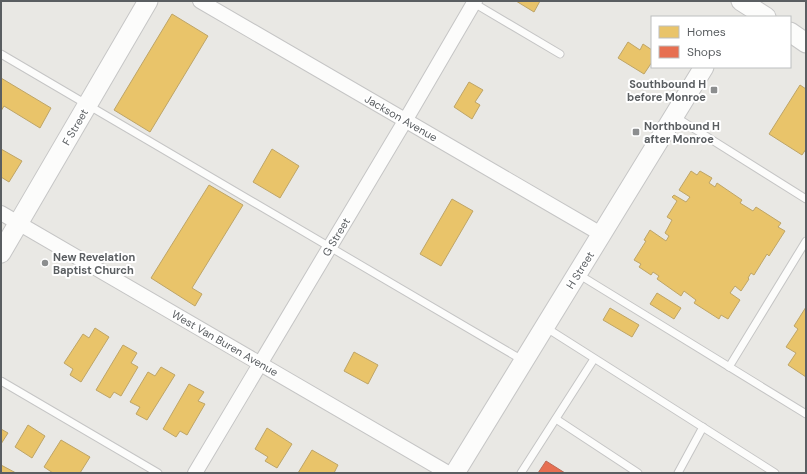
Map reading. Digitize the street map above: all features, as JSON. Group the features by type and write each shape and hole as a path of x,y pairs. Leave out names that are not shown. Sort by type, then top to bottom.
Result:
{"street":[{"name":"F Street","path":"1,253 148,1"},
{"name":"Jackson Avenue","path":"200,1 602,234"},
{"name":"G Street","path":"194,473 405,121 473,2"},
{"path":"741,5 764,16"},
{"path":"791,33 806,43"},
{"name":"H Street","path":"455,473 703,68"},
{"name":"West Van Buren Avenue","path":"1,213 448,473"}],"lane":[{"path":"473,2 560,54"},
{"path":"1,54 524,361"},
{"path":"674,116 806,199"},
{"path":"729,367 806,241"},
{"path":"577,274 806,414"},
{"path":"545,327 775,473"},
{"path":"521,473 594,358"},
{"path":"1,381 158,473"},
{"path":"556,419 638,473"},
{"path":"678,473 703,427"}],"building: Homes":[{"path":"516,1 540,1 534,12"},
{"path":"172,14 208,36 150,132 114,110"},
{"path":"628,42 640,50 643,44 651,49 651,64 644,74 618,58"},
{"path":"1,78 51,108 40,128 4,106 1,111"},
{"path":"469,82 483,90 475,102 480,105 472,119 454,107"},
{"path":"800,85 806,89 806,149 802,155 769,134"},
{"path":"1,149 22,161 9,182 1,177"},
{"path":"272,149 299,166 280,198 253,182"},
{"path":"691,171 697,175 700,171 712,178 709,183 715,187 717,183 742,200 740,203 753,211 756,207 781,223 778,227 785,231 769,256 767,254 754,275 751,273 741,291 735,286 730,293 740,300 728,319 721,315 719,319 694,303 696,300 684,291 681,296 657,279 659,276 653,272 651,275 639,267 641,264 634,260 646,241 644,240 650,230 666,241 669,236 665,233 672,220 667,217 677,201 672,197 674,195 686,202 690,197 679,190"},
{"path":"209,185 243,205 192,288 202,294 195,306 151,278"},
{"path":"452,199 473,211 441,266 420,254"},
{"path":"657,293 681,308 674,319 650,304"},
{"path":"806,307 806,377 788,365 796,353 786,347 798,329 794,326"},
{"path":"610,308 639,325 632,337 603,320"},
{"path":"95,328 109,337 81,382 70,375 73,369 64,363 83,334 89,338"},
{"path":"123,345 137,353 131,363 138,367 121,396 114,392 110,398 96,390"},
{"path":"354,352 378,365 368,384 344,371"},
{"path":"161,367 175,375 147,420 136,414 140,407 130,402 148,372 155,376"},
{"path":"189,384 204,392 198,401 205,404 187,435 180,431 176,437 163,429"},
{"path":"28,425 45,436 32,458 15,447"},
{"path":"267,428 292,444 277,468 265,461 268,457 255,449"},
{"path":"1,429 8,433 1,444"},
{"path":"61,440 90,457 80,473 53,473 44,467"},
{"path":"312,450 338,465 334,473 298,473"},
{"path":"1,465 16,473 1,473"}],"building: Shops":[{"path":"546,461 565,473 538,473"}],"place":[{"name":"Southbound H before Monroe","path":"714,90"},
{"name":"Northbound H after Monroe","path":"636,132"},
{"name":"New Revelation Baptist Church","path":"45,263"}]}
